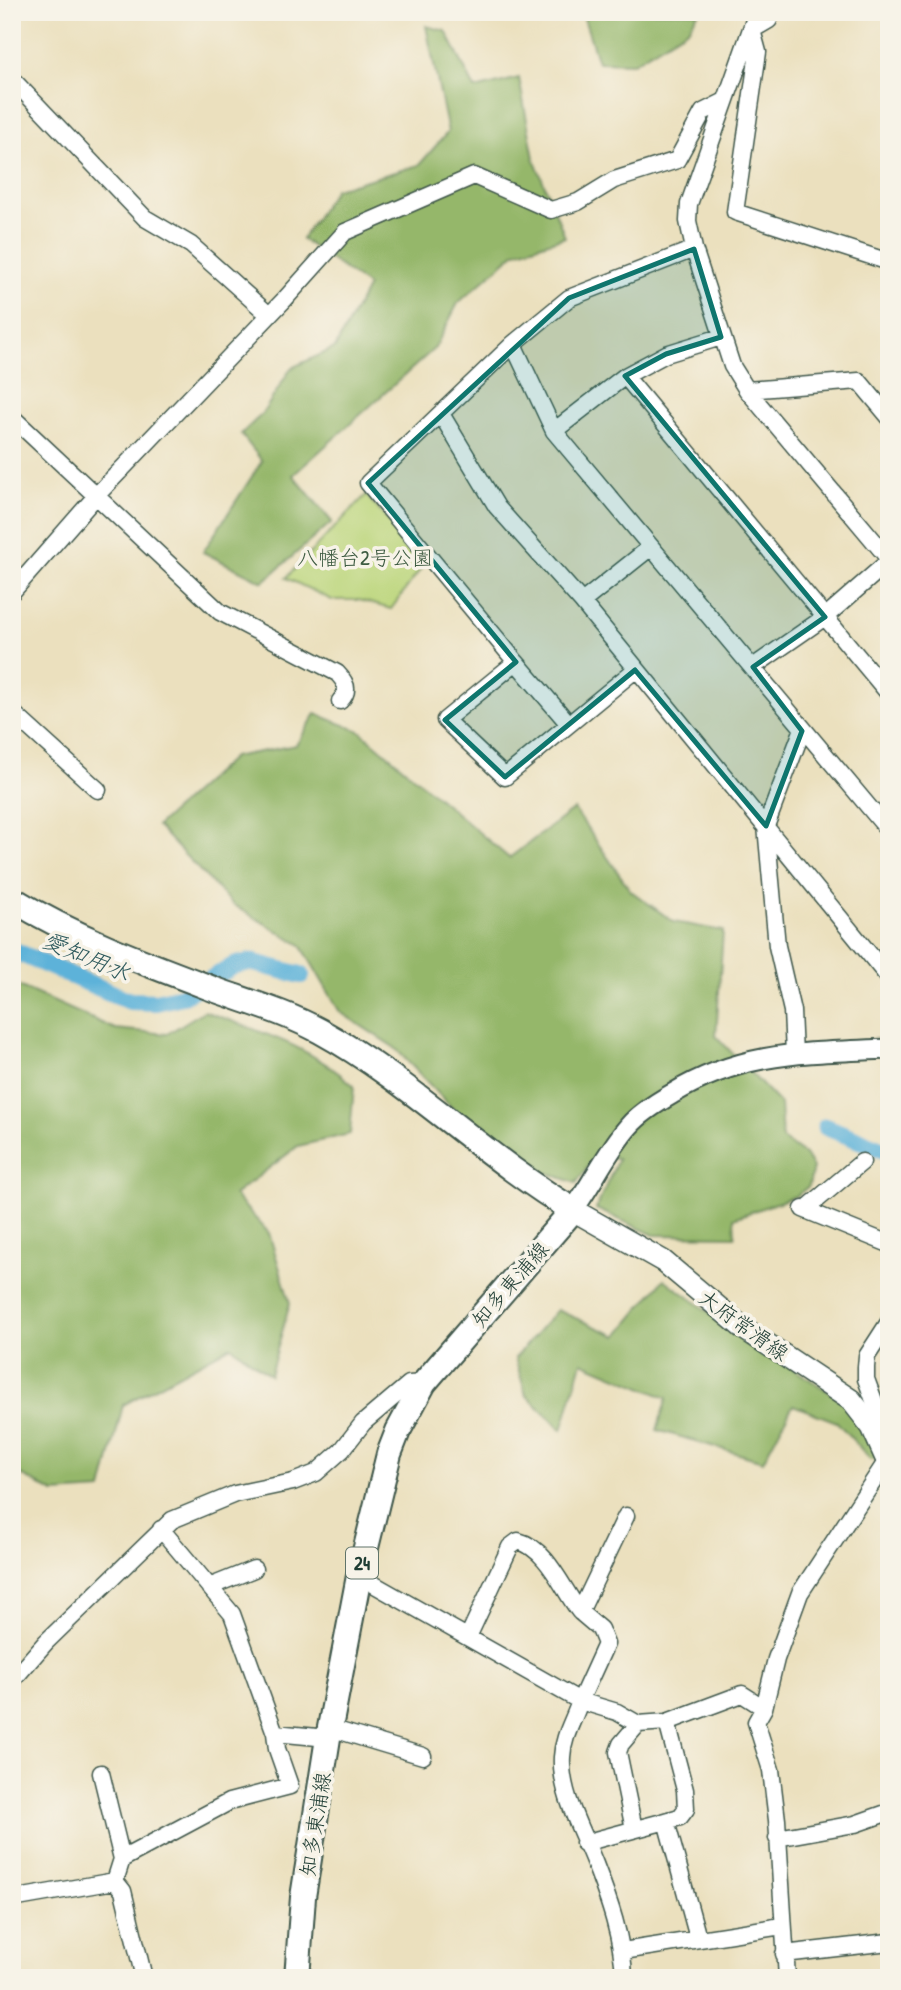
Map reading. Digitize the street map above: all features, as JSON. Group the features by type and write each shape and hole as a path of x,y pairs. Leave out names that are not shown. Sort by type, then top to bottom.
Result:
{"main road":[{"path":"12,899 106,948 286,1014 362,1055 490,1155 573,1210"},
{"name":"知多東浦線","path":"298,1978 303,1897 329,1733 359,1576 389,1454 398,1430 424,1383 573,1210"},
{"name":"大府常滑線","path":"573,1210 663,1261 743,1328 851,1400 872,1427 887,1464"}],"street":[{"path":"753,667 825,617 889,560 747,390 732,366 721,337 694,250 688,222 689,204 757,12"},
{"path":"752,30 769,20 772,12"},
{"path":"752,30 758,52 735,212 889,262"},
{"path":"12,79 145,218 191,244 269,315"},
{"path":"12,592 96,496 345,232 474,176 551,210 578,202 614,180 677,160 703,112 723,102"},
{"path":"569,724 368,483 513,344 569,298 694,250"},
{"path":"554,431 625,376 666,354 721,337"},
{"path":"513,344 554,431 753,667 802,731 889,831"},
{"path":"625,376 889,694"},
{"path":"747,390 859,381 889,417"},
{"path":"441,414 497,507 582,602 889,978"},
{"path":"12,417 220,612 337,673 346,686 344,697 340,701"},
{"path":"582,602 651,547"},
{"path":"516,662 445,720 505,777 635,670"},
{"path":"12,712 98,790"},
{"path":"794,1054 792,1011 777,946 766,827 802,731"},
{"path":"573,1210 612,1147 632,1123 660,1101 716,1070 761,1057 889,1049"},
{"path":"862,1162 806,1210 889,1244"},
{"path":"872,1427 880,1417 866,1379 867,1356 889,1322"},
{"path":"12,1681 46,1642 172,1520 208,1503 316,1473 342,1450 363,1423 409,1384 424,1383"},
{"path":"787,1978 771,1770 756,1722 764,1708 776,1659 800,1593 887,1464"},
{"path":"580,1612 626,1516"},
{"path":"122,1859 229,1802 290,1786 277,1749 275,1733 232,1614 162,1529"},
{"path":"468,1637 510,1547 518,1541 528,1543 566,1587 580,1612 600,1629 606,1644 566,1735 562,1759 565,1784 584,1843 594,1862 622,1951 624,1978"},
{"path":"209,1587 254,1569"},
{"path":"359,1576 580,1701 617,1712 638,1724 667,1722 742,1694 764,1708"},
{"path":"584,1843 666,1821 680,1816 686,1809 685,1790 667,1722"},
{"path":"634,1829 618,1752 621,1744 638,1724"},
{"path":"275,1733 329,1733 423,1756"},
{"path":"101,1773 122,1859 115,1881"},
{"path":"777,1838 855,1824 889,1812"},
{"path":"666,1821 698,1938"},
{"path":"12,1899 115,1881"},
{"path":"115,1881 123,1891 144,1978"},
{"path":"622,1951 782,1926"},
{"path":"784,1954 889,1942"}],"highlighted area":[{"path":"694,249 721,337 666,354 625,376 825,617 753,667 802,731 766,826 635,670 505,777 445,720 516,662 368,483 569,298"}],"green space":[{"path":"582,12 699,12 688,29 633,63 598,62"},
{"path":"426,26 446,31 475,89 519,78 534,158 565,237 516,252 458,303 435,348 293,475 332,522 263,582 203,552 262,461 241,434 263,413 291,368 335,348 368,286 302,239 335,189 419,165 448,132"},
{"name":"八幡台2号公園","path":"366,495 425,563 391,609 359,600 332,600 286,578"},
{"path":"316,714 360,731 509,858 574,809 631,891 674,922 723,931 716,1036 780,1104 782,1139 805,1155 813,1168 809,1186 796,1196 734,1218 735,1236 654,1235 596,1209 618,1159 600,1151 576,1183 543,1171 470,1127 395,1048 340,1012 301,945 232,904 157,826 233,757 296,745"},
{"path":"12,983 115,1029 167,1034 204,1011 302,1050 354,1086 350,1134 298,1146 234,1195 269,1233 290,1303 270,1375 231,1346 123,1405 102,1490 54,1493 12,1470"},
{"path":"664,1279 739,1334 848,1404 871,1434 877,1459 870,1459 837,1422 793,1405 763,1461 657,1430 667,1398 582,1362 562,1430 526,1395 515,1358 557,1310 617,1336"}],"waterway":[{"name":"愛知用水","path":"12,950 130,1001 156,1002 182,996 235,965 250,962 301,975"},
{"name":"愛知用水","path":"826,1127 889,1152"}]}
